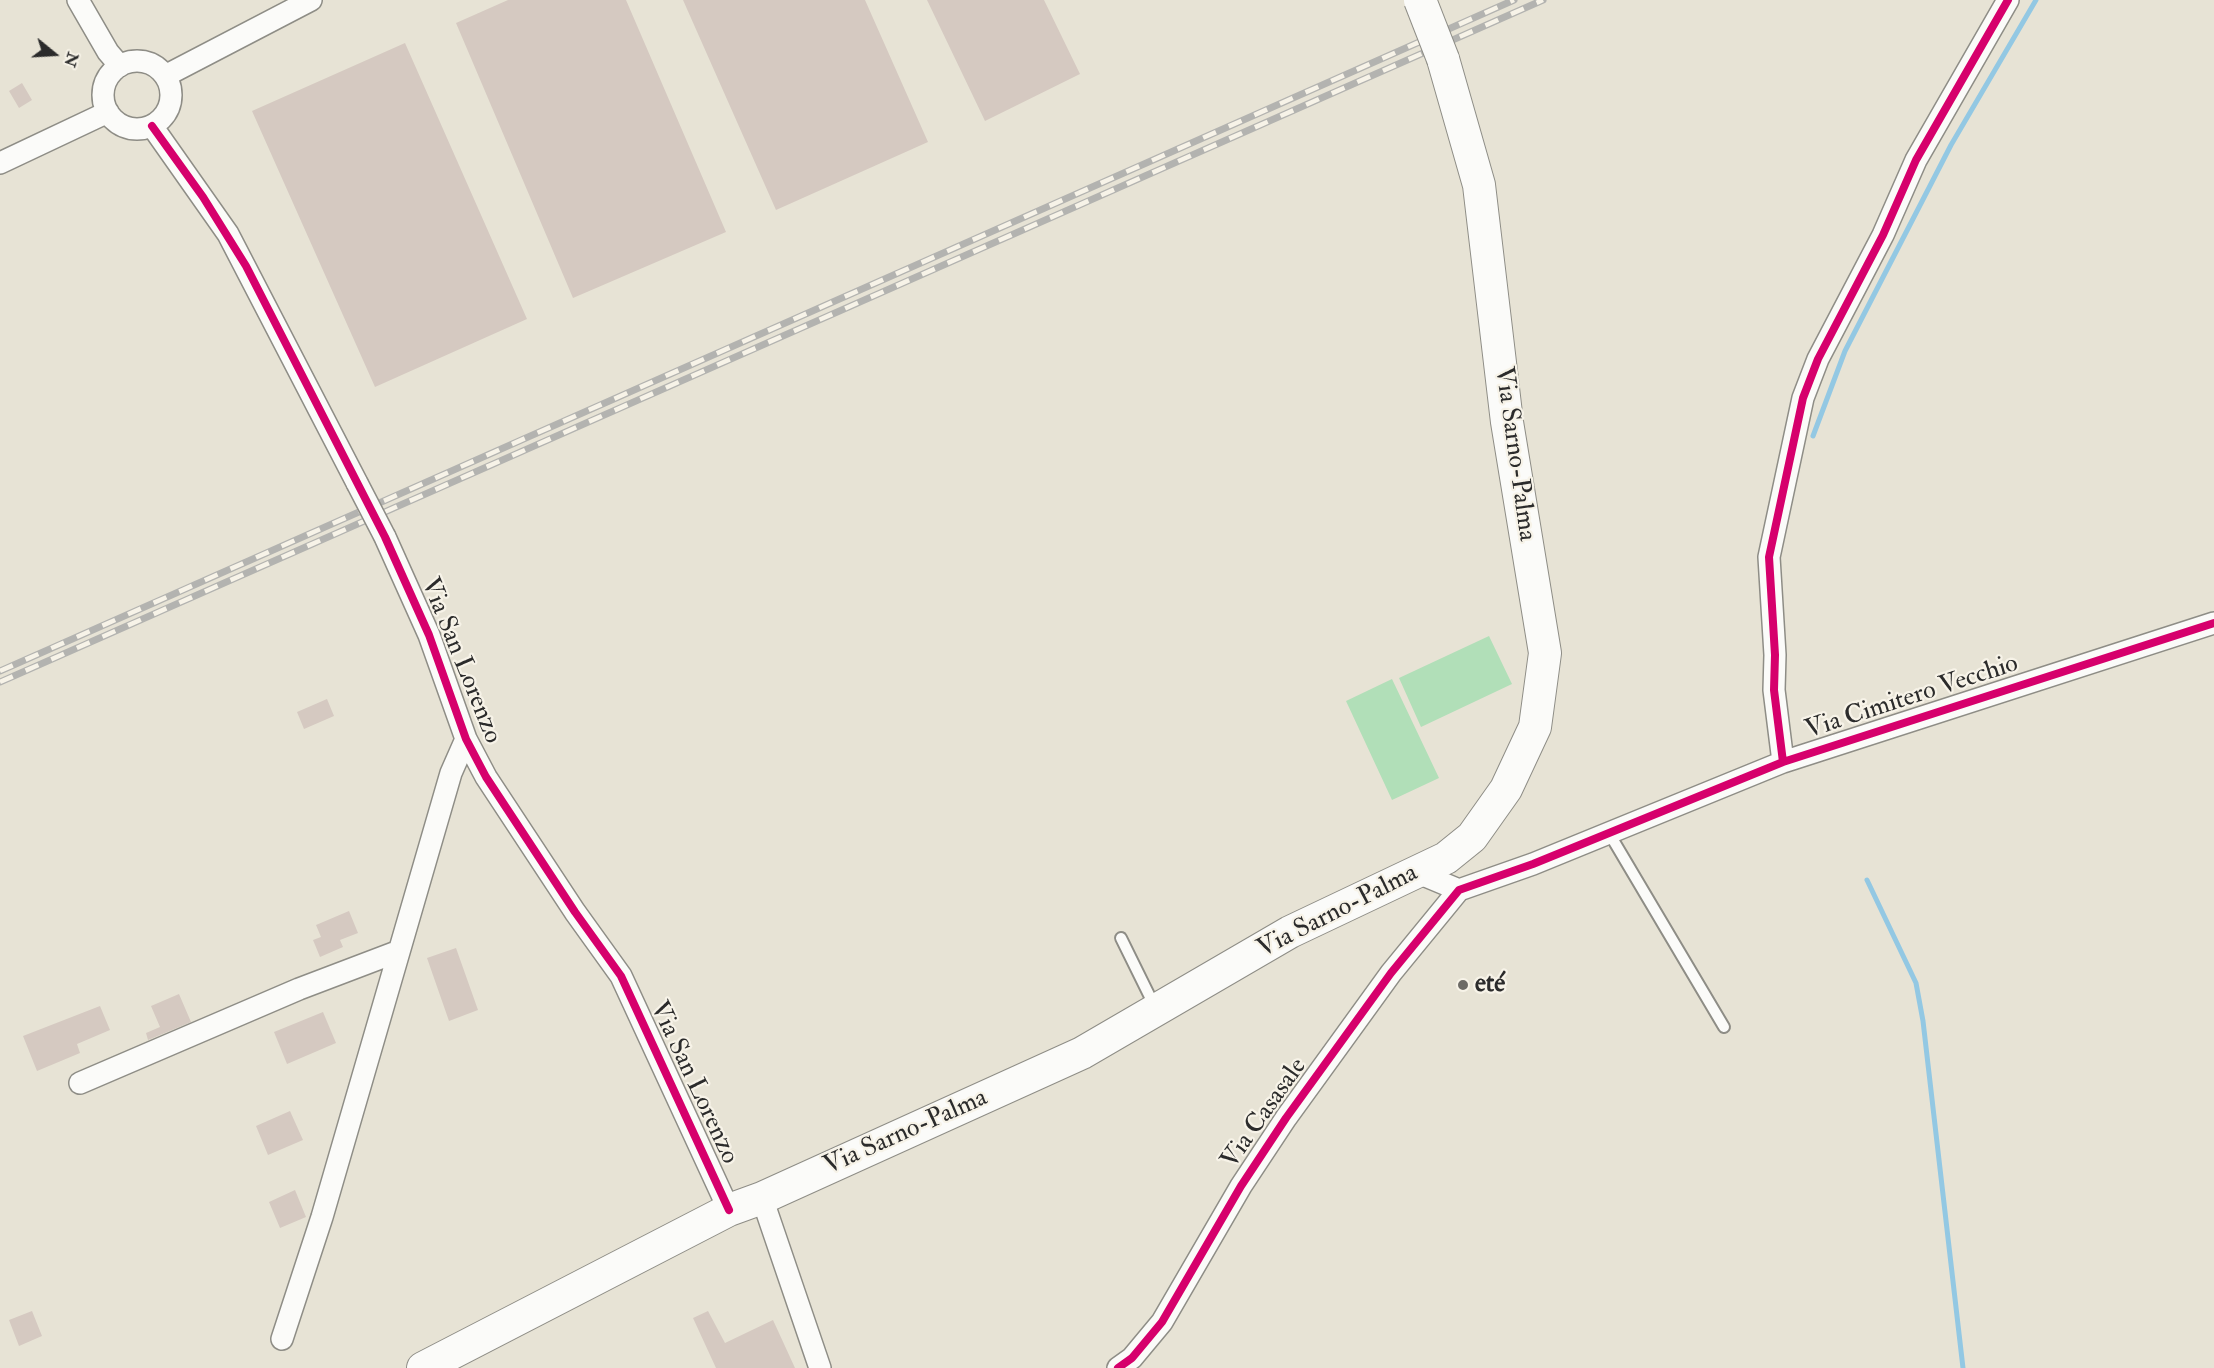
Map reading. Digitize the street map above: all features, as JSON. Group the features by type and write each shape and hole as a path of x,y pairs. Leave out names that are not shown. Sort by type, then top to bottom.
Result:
{"main road":[{"name":"Via Sarno-Palma","path":"423,1368 729,1210 762,1198 1082,1053 1290,932 1446,858 1472,837 1506,789 1535,727 1545,653 1507,422 1479,185 1443,59 1420,0"}],"street":[{"path":"78,0 108,52 120,66"},
{"path":"165,76 311,0"},
{"path":"1783,762 1774,690 1775,655 1769,557 1803,398 1818,360 1883,235 1916,160 2008,0"},
{"path":"145,62 153,65 165,76 171,94 170,104 166,113 152,126 143,129 123,126 108,112 104,92 106,82 120,66 145,62"},
{"path":"0,163 108,112"},
{"name":"Via San Lorenzo","path":"152,126 228,234 385,537 429,635 466,739 486,777 575,912 621,976 729,1210"},
{"name":"Via Cimitero Vecchio","path":"1459,890 1609,833 1783,762 2214,623"},
{"path":"282,1339 322,1217 451,773 466,739"},
{"path":"1416,872 1459,890"},
{"name":"Via Casasale","path":"1118,1368 1132,1358 1162,1322 1240,1186 1286,1118 1391,973 1459,890"},
{"path":"80,1083 299,989 399,951"},
{"path":"762,1198 820,1368"}],"lane":[{"path":"1609,833 1724,1027"},
{"path":"1120,938 1157,1010"}],"green space":[{"path":"1489,636 1512,684 1421,727 1399,678"},
{"path":"1392,679 1439,778 1392,800 1346,701"}],"building":[{"path":"508,0 626,0 726,232 573,298 456,23"},
{"path":"683,0 865,0 928,142 776,210"},
{"path":"927,0 1044,0 1080,74 985,121"},
{"path":"405,43 527,319 375,387 252,111"},
{"path":"22,83 32,100 19,108 9,91"},
{"path":"327,699 334,716 304,729 297,712"},
{"path":"349,911 358,933 340,940 343,947 320,957 313,940 321,937 316,925"},
{"path":"456,948 478,1010 449,1021 427,958"},
{"path":"179,994 191,1022 148,1040 146,1033 160,1027 151,1006"},
{"path":"100,1006 110,1030 77,1044 80,1053 37,1071 23,1036"},
{"path":"323,1012 336,1043 287,1064 274,1032"},
{"path":"290,1111 303,1140 268,1155 256,1126"},
{"path":"295,1190 306,1217 280,1228 269,1202"},
{"path":"32,1311 42,1336 19,1346 9,1320"},
{"path":"708,1311 725,1343 773,1320 795,1368 716,1368 693,1318"}],"waterway":[{"path":"1813,436 1845,351 1951,145 2036,0"},
{"path":"1867,880 1916,983 1923,1021 1963,1368"}],"railway":[{"path":"0,671 1514,0"},
{"path":"0,682 1543,0"}],"cycle path":[{"path":"1783,762 1774,690 1775,655 1769,557 1803,398 1818,359 1883,235 1916,160 2008,0"},
{"path":"152,126 203,197 246,266 385,537 429,635 466,739 486,777 575,912 621,976 729,1210"},
{"path":"1118,1368 1132,1358 1162,1322 1241,1186 1286,1118 1391,973 1459,890 1533,864 1783,762 2214,623"}],"place":[{"name":"eté","path":"1463,985"}]}
